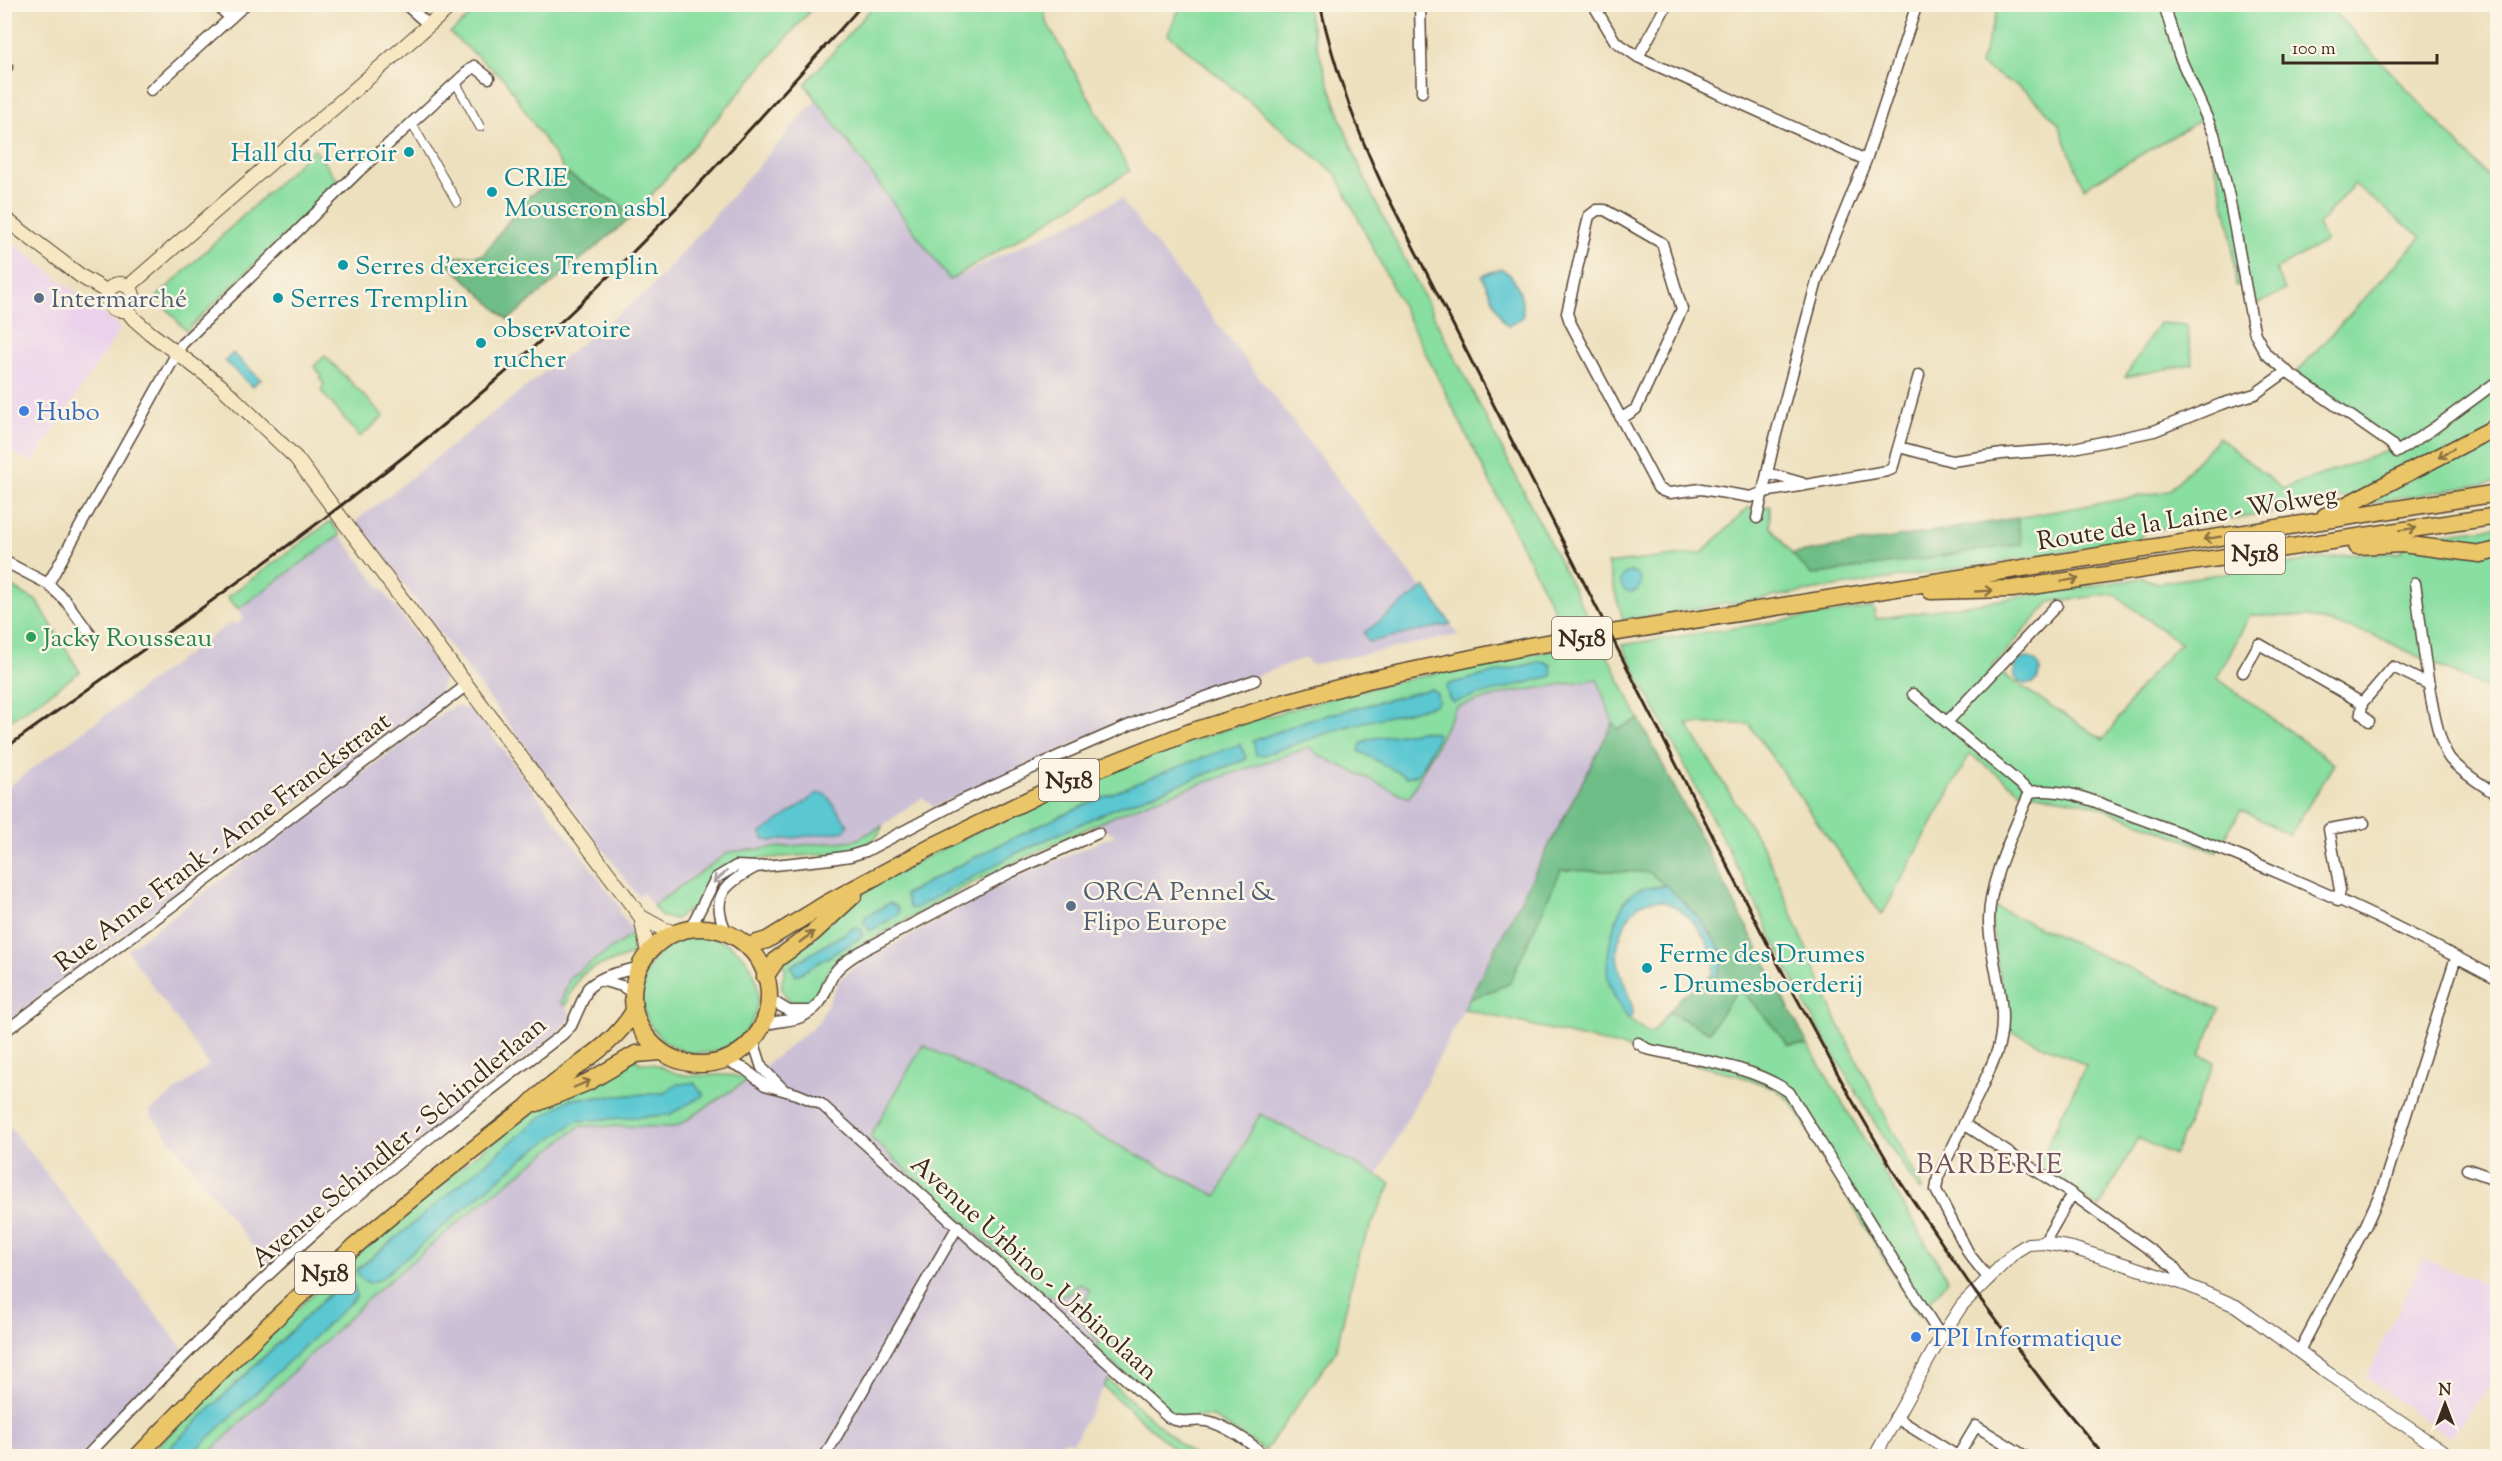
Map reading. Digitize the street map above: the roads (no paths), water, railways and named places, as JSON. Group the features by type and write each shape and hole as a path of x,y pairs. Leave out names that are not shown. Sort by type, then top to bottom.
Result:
{"highway":[{"path":"2314,522 2498,426"},
{"name":"Route de la Laine - Wolweg","path":"866,882 944,840 1067,781 1190,732 1368,680 1529,646 2498,493"},
{"name":"Route de la Laine - Wolweg","path":"1884,590 2012,589 2498,516"},
{"path":"2324,543 2350,546 2402,544 2480,554 2498,550"},
{"name":"N518","path":"747,946 767,940 866,882"},
{"name":"N518","path":"765,977 777,959 836,913 866,882"},
{"path":"709,928 727,933 747,946 758,959 765,977 769,999 762,1026 753,1040 740,1052 725,1060 707,1064 688,1063 661,1052 642,1030 634,1011 632,993 639,967 660,941 682,931 709,928"},
{"name":"N518","path":"138,1456 217,1376 337,1262 403,1205 528,1107 541,1092 609,1043 621,1032 634,1011"},
{"name":"N518","path":"528,1107 588,1082 636,1054 661,1052"}],"main road":[{"path":"128,287 453,4"},
{"path":"4,218 82,277 108,292"},
{"path":"117,284 128,287 134,298 126,309 119,310 112,307 108,300 108,292 117,284"},
{"path":"126,309 134,319 177,354 222,386 296,458 641,916 663,929 682,931"},
{"path":"641,916 648,953"}],"street":[{"path":"215,4 231,18"},
{"path":"151,90 246,4"},
{"path":"405,4 429,25"},
{"path":"1420,4 1422,92"},
{"path":"1593,4 1615,42 1638,57 1866,160"},
{"path":"1638,57 1667,4"},
{"path":"1757,518 1774,438 1818,277 1866,160 1917,4"},
{"path":"2164,4 2179,55 2214,134 2229,197 2255,334 2266,354 2391,444 2397,452 2498,381"},
{"path":"48,584 182,344 411,122 474,66 489,78"},
{"path":"456,83 480,127"},
{"path":"411,122 457,202"},
{"path":"1622,418 1636,409 1682,309 1662,243 1605,210 1597,210 1589,216 1567,313 1622,418 1663,491 1670,493 1701,489 1751,497 1764,492 1892,469 1919,375"},
{"path":"1899,447 1952,461 2002,454 2069,449 2154,431 2222,404 2255,394 2287,371"},
{"path":"1767,473 1805,484"},
{"path":"4,561 48,584 65,600 90,634"},
{"path":"2415,584 2430,686 2442,744 2451,759 2498,795"},
{"path":"1948,721 2057,605"},
{"path":"2243,672 2259,644 2362,703"},
{"path":"2369,721 2361,713 2362,703 2393,667 2430,686"},
{"path":"682,931 716,878 736,866 756,867 850,856 961,801 1146,718 1255,680"},
{"name":"Rue Anne Frank - Anne Franckstraat","path":"4,1032 467,685"},
{"path":"1913,694 2030,792 2046,789 2073,794 2208,843 2338,901 2498,979"},
{"path":"1989,1279 1969,1254 1936,1190 1938,1177 2000,1042 2002,1016 1989,920 1994,889 2003,860 2030,792"},
{"path":"2338,901 2340,890 2330,830 2364,823"},
{"path":"762,1026 803,1017 819,1005 827,993 834,974 844,962 860,952 1009,873 1098,833"},
{"path":"727,933 718,911 719,899 724,889 732,882 756,867"},
{"path":"2299,1352 2366,1225 2383,1187 2456,957"},
{"name":"Avenue Schindler - Schindlerlaan","path":"87,1456 198,1342 320,1228 458,1114 563,1034 571,1026 588,988 606,974 639,967"},
{"path":"600,980 622,986 632,993"},
{"path":"769,999 789,1011 810,1011"},
{"name":"Avenue Urbino - Urbinolaan","path":"753,1040 762,1068 784,1090"},
{"path":"1638,1043 1647,1049 1750,1072 1772,1080 1790,1092 1941,1337"},
{"name":"Avenue Urbino - Urbinolaan","path":"725,1060 745,1069 765,1085 821,1104 1168,1418 1175,1421 1205,1421 1220,1425 1257,1448 1263,1456"},
{"path":"1964,1124 2072,1194 2174,1267 2187,1285"},
{"path":"2467,1169 2498,1180"},
{"path":"2044,1243 2072,1194"},
{"path":"825,1456 958,1226"},
{"path":"1875,1456 1941,1337 1962,1305 2015,1252 2028,1244 2044,1243 2072,1248 2187,1285 2236,1306 2432,1451 2450,1456"},
{"path":"1895,1417 1958,1456 1977,1426 2025,1456"}],"water":[{"path":"1502,269 1516,284 1522,303 1523,317 1508,326 1503,321 1482,276"},
{"path":"233,353 261,380 252,387 225,361"},
{"path":"1631,572 1638,575 1641,582 1638,589 1631,592 1624,589 1621,582 1624,575"},
{"path":"1425,587 1451,624 1369,642 1364,633"},
{"path":"2027,658 2036,662 2040,671 2036,680 2027,684 2018,680 2014,671 2018,662"},
{"path":"1543,661 1551,665 1552,676 1453,702 1449,698 1446,687 1449,684"},
{"path":"1431,689 1437,694 1438,701 1435,705 1348,726 1263,755 1256,755 1253,741 1308,720"},
{"path":"1421,731 1436,733 1437,738 1418,774 1406,777 1359,751 1361,744 1369,739"},
{"path":"1241,744 1246,759 1113,809 1017,853 916,908 910,909 905,895 1028,831 1155,776"},
{"path":"818,793 826,794 848,825 845,831 770,841 763,839 761,833"},
{"path":"1666,885 1697,916 1724,954 1718,976 1712,975 1713,961 1708,945 1685,914 1670,904 1654,901 1639,906 1626,922 1617,948 1619,967 1633,1010 1632,1016 1628,1019 1609,984 1607,969 1613,930 1623,904 1630,895 1641,889"},
{"path":"889,903 896,906 899,911 898,915 870,931 864,922 865,917"},
{"path":"855,927 861,929 862,937 796,976 791,966"},
{"path":"694,1083 704,1095 669,1115 577,1121 526,1156 379,1280 369,1283 360,1278 356,1271 540,1118 570,1099 665,1093 678,1084"},
{"path":"341,1283 354,1285 356,1297 190,1456 161,1456"}],"railway":[{"path":"4,749 310,529 486,389 537,344 634,251 727,154 863,4"},
{"path":"1320,4 1347,98 1384,189 1770,949 1895,1174 1975,1292 2045,1385 2104,1456"}],"place":[{"name":"Hall du Terroir","path":"409,152"},
{"name":"CRIE Mouscron asbl","path":"492,192"},
{"name":"Serres d'exercices Tremplin","path":"343,265"},
{"name":"Intermarché","path":"39,298"},
{"name":"Serres Tremplin","path":"278,298"},
{"name":"observatoire rucher","path":"481,343"},
{"name":"Hubo","path":"24,411"},
{"name":"Jacky Rousseau","path":"31,637"},
{"name":"ORCA Pennel & Flipo Europe","path":"1071,906"},
{"name":"Ferme des Drumes - Drumesboerderij","path":"1647,968"},
{"name":"TPI Informatique","path":"1916,1337"}],"district":[{"name":"BARBERIE","path":"1990,1164"}]}
